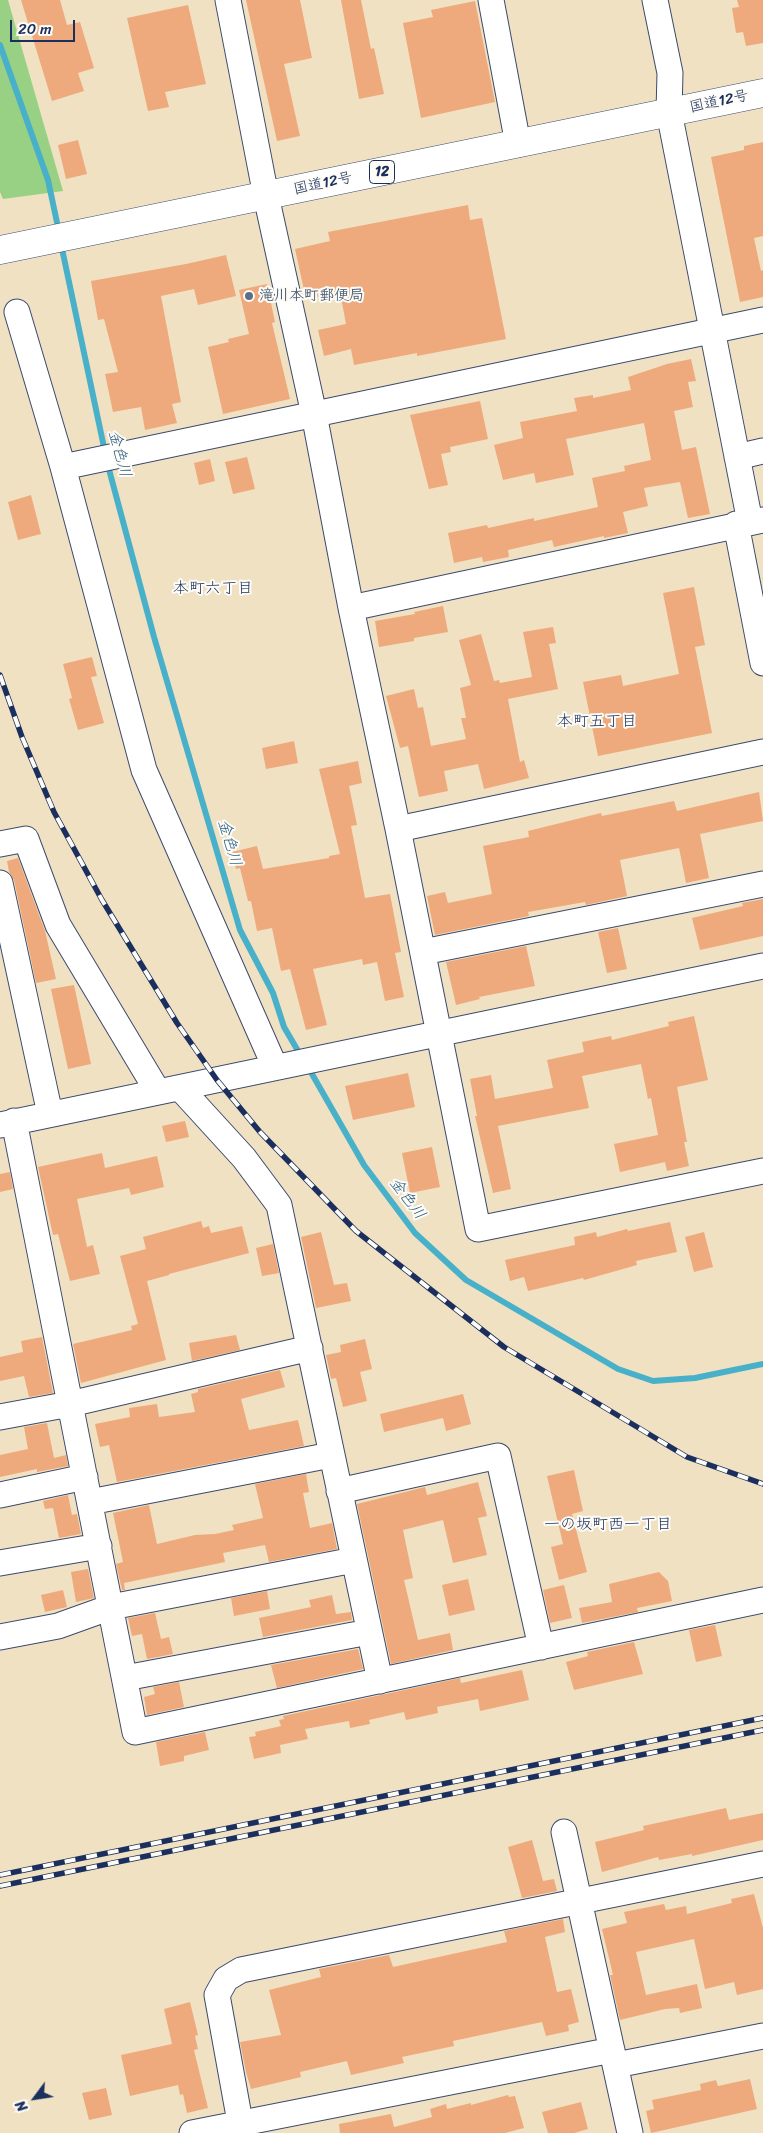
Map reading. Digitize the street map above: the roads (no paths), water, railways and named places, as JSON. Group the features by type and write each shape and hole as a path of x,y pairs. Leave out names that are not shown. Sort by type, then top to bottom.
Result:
{"highway":[{"name":"国道12号","path":"0,250 763,93"}],"street":[{"path":"228,0 266,196 314,414 351,608 440,1032 478,1229 763,1171"},
{"path":"491,0 518,144"},
{"path":"655,0 670,73 669,112 750,522 763,663"},
{"path":"17,312 63,467 144,770 275,1067"},
{"path":"63,467 763,320"},
{"path":"736,457 763,452"},
{"path":"351,608 750,522"},
{"path":"398,829 763,752"},
{"path":"0,844 26,839 58,925 169,1090 244,1158 279,1205 380,1681"},
{"path":"0,883 50,1114"},
{"path":"423,952 763,884"},
{"path":"763,966 7,1123 70,1404 136,1732 763,1600"},
{"path":"0,1417 70,1404 310,1348"},
{"path":"90,1502 331,1455"},
{"path":"339,1491 498,1456 541,1647"},
{"path":"0,1495 85,1477"},
{"path":"0,1563 98,1546"},
{"path":"0,1637 58,1626 110,1607 354,1560"},
{"path":"125,1678 369,1632"},
{"path":"564,1832 630,2133"},
{"path":"241,2128 217,1995 226,1979 241,1970 763,1864"},
{"path":"192,2133 241,2128 614,2058 763,2036"}],"waterway":[{"name":"金色川","path":"0,45 48,180 59,232"},
{"name":"金色川","path":"61,244 105,452"},
{"name":"金色川","path":"107,462 154,637 240,930 273,993 284,1027 301,1056"},
{"name":"金色川","path":"308,1067 364,1165 415,1233 466,1280 618,1369 653,1381 695,1378 763,1364"}],"railway":[{"path":"0,675 22,737 54,812 102,900 177,1023 217,1080 260,1132 356,1231 504,1347 687,1457 763,1484"},
{"path":"0,1875 763,1718"},
{"path":"0,1886 763,1730"}],"place":[{"name":"滝川本町郵便局","path":"249,296"}],"district":[{"name":"本町六丁目","path":"213,589"},
{"name":"本町五丁目","path":"597,722"},
{"name":"一の坂町西一丁目","path":"608,1525"}]}
